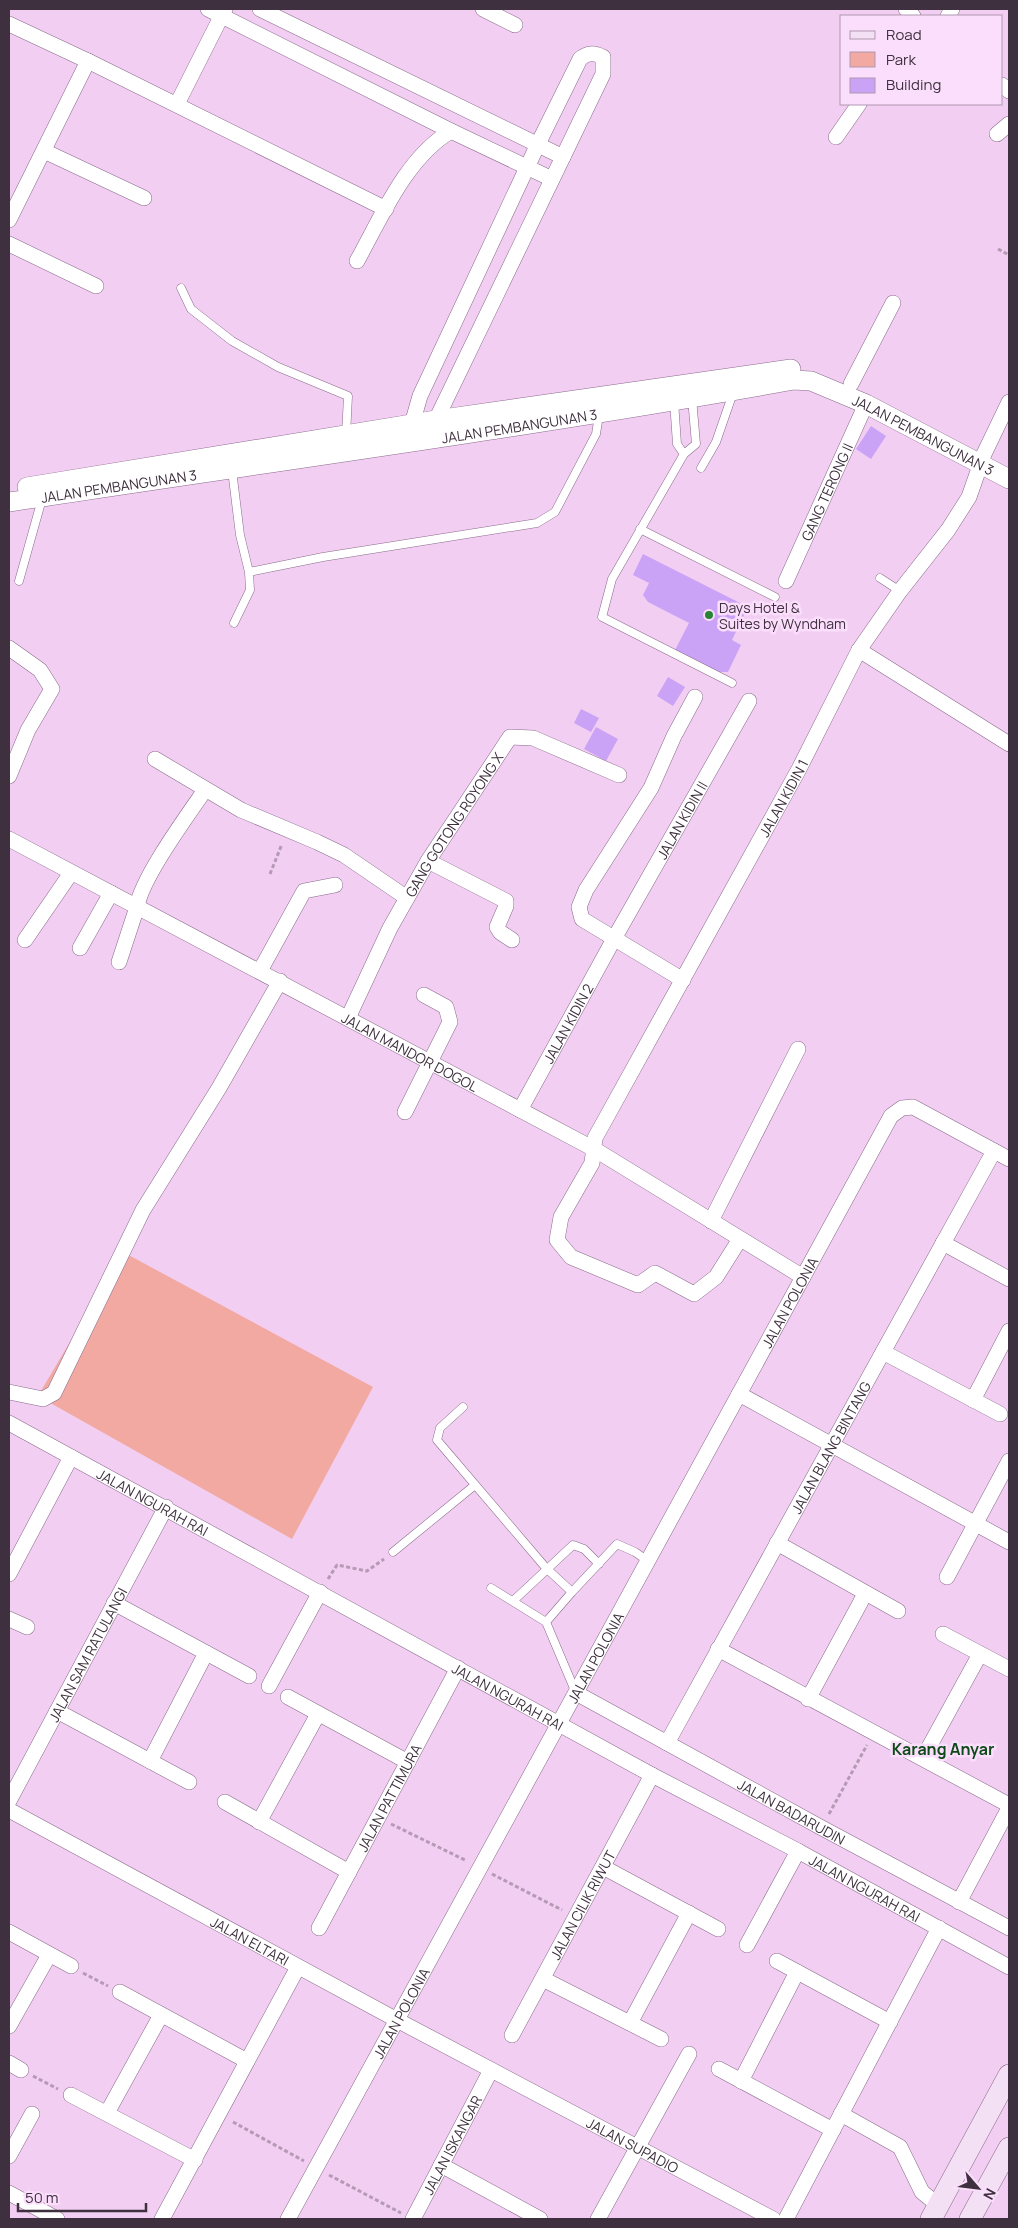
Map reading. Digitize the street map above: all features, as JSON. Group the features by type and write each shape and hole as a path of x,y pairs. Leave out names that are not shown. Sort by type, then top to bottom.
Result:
{"main road":[{"path":"935,2212 1009,2075"},
{"path":"970,2219 1009,2148"}],"street":[{"path":"208,9 224,12 451,131 552,179"},
{"path":"260,9 563,157"},
{"path":"485,9 515,25"},
{"path":"177,104 224,12"},
{"path":"9,24 177,104 386,209"},
{"path":"412,432 420,396 527,167 580,59 586,54 595,53 603,57 603,74 438,421 420,396"},
{"path":"9,220 88,61"},
{"path":"836,137 858,105"},
{"path":"997,134 1009,124"},
{"path":"357,261 411,169 440,138 451,131"},
{"path":"44,151 144,198"},
{"path":"9,244 96,286"},
{"path":"851,384 893,303"},
{"name":"JALAN PEMBANGUNAN 3","path":"438,421 600,412 786,369 805,369 814,370 851,384 982,459 1009,479"},
{"name":"JALAN PEMBANGUNAN 3","path":"9,490 283,454 412,432 438,421 682,392 734,391 794,380 811,381 866,404 982,459 1009,466"},
{"name":"JALAN KIDIN 1","path":"740,1239 716,1277 694,1294 655,1273 638,1285 571,1257 557,1240 561,1217 592,1163 596,1138 799,769 859,650 900,591 948,530 969,497 982,459 1009,402"},
{"name":"GANG TERONG II","path":"786,581 866,404"},
{"name":"JALAN PEMBANGUNAN 3","path":"9,502 232,470 346,435 412,432"},
{"path":"9,648 40,670 52,689 28,730 9,776"},
{"path":"859,650 1009,744"},
{"path":"683,980 615,937 582,919 579,907 586,890 651,788 695,696"},
{"name":"JALAN KIDIN II","path":"615,937 749,701"},
{"name":"GANG GOTONG ROYONG X","path":"348,1018 390,928 428,861 510,737 533,738 619,775"},
{"path":"155,759 204,790 241,810 344,855 408,898"},
{"path":"119,962 137,907 138,898 166,849 204,790"},
{"name":"JALAN MANDOR DOGOL","path":"9,839 594,1149 803,1278"},
{"path":"428,861 506,901 506,906 497,926 500,932 512,940"},
{"path":"25,940 71,873"},
{"path":"260,971 304,891 335,885"},
{"path":"80,948 111,893"},
{"name":"JALAN KIDIN 2","path":"520,1110 615,937"},
{"path":"9,1392 43,1399 54,1393 142,1210 219,1088 280,981"},
{"path":"405,1112 450,1022 446,1007 424,995"},
{"path":"711,1221 798,1049"},
{"name":"JALAN POLONIA","path":"288,2219 891,1116 902,1108 913,1107 994,1151"},
{"path":"994,1151 1009,1159"},
{"name":"JALAN BLANG BINTANG","path":"666,1743 994,1151"},
{"path":"943,1243 1009,1279"},
{"path":"973,1400 1009,1331"},
{"path":"883,1352 1000,1414"},
{"path":"739,1394 1009,1542"},
{"name":"JALAN NGURAH RAI","path":"9,1423 166,1507 652,1775 798,1851 1009,1967"},
{"path":"9,1574 71,1457"},
{"path":"947,1577 1009,1461"},
{"name":"JALAN SAM RATULANGI","path":"9,1801 166,1507"},
{"path":"777,1543 898,1611"},
{"path":"269,1686 320,1592"},
{"path":"808,1699 865,1594"},
{"path":"114,1603 249,1676"},
{"path":"9,1619 27,1627"},
{"path":"942,1634 1009,1669"},
{"path":"718,1649 808,1699 924,1758 1009,1806 959,1902"},
{"path":"150,1761 206,1653"},
{"path":"924,1758 980,1654"},
{"name":"JALAN PATTIMURA","path":"319,1928 458,1668"},
{"name":"JALAN BADARUDIN","path":"576,1693 1009,1928"},
{"path":"288,1697 408,1762"},
{"path":"57,1712 188,1782"},
{"path":"259,1822 318,1714"},
{"name":"JALAN CILIK RIWUT","path":"512,2035 652,1775"},
{"path":"226,1802 349,1872"},
{"name":"JALAN ELTARI","path":"9,1810 491,2070"},
{"path":"747,1945 798,1851"},
{"path":"603,1867 718,1929"},
{"path":"630,2023 689,1913"},
{"path":"786,2219 939,1928"},
{"path":"9,1932 71,1966"},
{"path":"9,2026 49,1954"},
{"path":"777,1961 890,2022"},
{"path":"162,2219 298,1967"},
{"path":"741,2081 797,1972"},
{"path":"543,1979 661,2039"},
{"path":"120,1992 247,2061"},
{"path":"107,2113 161,2015"},
{"path":"598,2219 689,2054"},
{"path":"719,2069 833,2130"},
{"name":"JALAN SUPADIO","path":"491,2070 773,2219"},
{"name":"JALAN ISKANGAR","path":"413,2219 491,2070"},
{"path":"71,2095 195,2160"},
{"path":"9,2156 32,2114"},
{"path":"841,2114 900,2146 922,2192 935,2212"},
{"path":"441,2165 530,2217"},
{"path":"9,2193 57,2219"}],"lane":[{"path":"181,288 191,309 232,341 278,367 348,396 346,435"},
{"path":"701,468 716,442 734,391"},
{"path":"682,392 696,444 684,454 612,579 602,617 732,683"},
{"path":"682,392 677,444 684,454"},
{"path":"250,572 323,557 536,524 555,512 596,434 600,412"},
{"path":"232,470 240,534 250,572 250,590 234,623"},
{"path":"19,581 42,497"},
{"path":"640,529 775,597"},
{"path":"880,578 900,591"},
{"path":"463,1407 440,1428 437,1440 546,1568 572,1592"},
{"path":"393,1552 475,1485"},
{"path":"546,1622 617,1544 635,1552 648,1561"},
{"path":"513,1601 572,1545 584,1549 599,1564"},
{"path":"491,1588 546,1622 576,1693"}],"path":[{"path":"998,249 1009,255"},
{"path":"270,874 288,830"},
{"path":"328,1579 335,1566 339,1564 371,1570 393,1552"},
{"path":"822,1828 873,1732"},
{"path":"71,1966 120,1992"},
{"path":"15,2066 71,2095"}],"green space":[{"path":"123,1252 373,1387 292,1539 38,1396"}],"building":[{"path":"871,426 886,436 871,459 856,449"},
{"name":"Days Hotel & Suites by Wyndham","path":"643,554 748,607 732,640 741,645 728,672 716,672 674,652 689,623 648,602 643,595 649,583 633,575"},
{"path":"668,677 685,687 673,706 657,696"},
{"path":"581,709 599,718 591,732 574,723"},
{"path":"596,727 618,739 606,761 584,749"}],"place":[{"name":"Days Hotel & Suites by Wyndham","path":"709,615"}],"district":[{"name":"Karang Anyar","path":"943,1749"}]}
